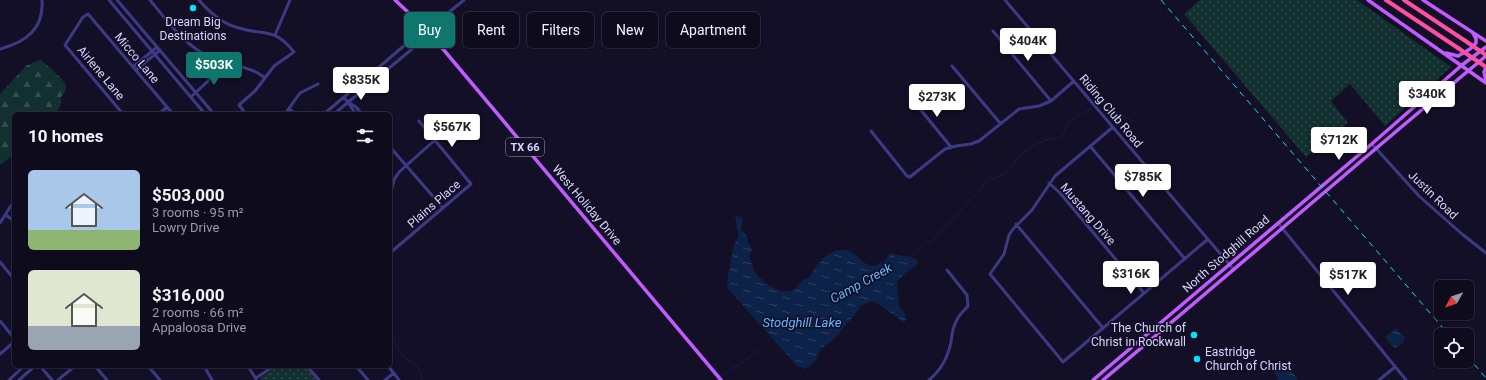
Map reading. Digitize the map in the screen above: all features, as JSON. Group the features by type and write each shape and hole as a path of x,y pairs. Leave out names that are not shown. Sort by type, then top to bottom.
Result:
{"highway":[{"path":"1382,0 1398,7"},
{"path":"1386,0 1486,67"},
{"path":"1405,0 1486,56"}],"main road":[{"name":"West Holiday Drive","path":"395,0 408,12"},
{"path":"1368,0 1486,82"},
{"path":"1423,0 1486,41"},
{"path":"1443,53 1458,56 1470,50 1476,43 1476,39 1472,31"},
{"name":"North Stodghill Road","path":"1093,380 1372,144 1462,65 1486,47"},
{"name":"West Holiday Drive","path":"443,48 721,380"},
{"name":"North Stodghill Road","path":"1103,380 1486,56"},
{"path":"1486,67 1484,72 1486,82"}],"street":[{"path":"0,49 18,43 33,32 40,18 42,0"},
{"path":"109,0 202,112"},
{"path":"117,0 212,112"},
{"path":"150,0 185,40 202,53 232,65 250,68 265,78"},
{"path":"199,0 213,15 229,25 241,29 267,32 275,35 285,42 294,52 274,66 255,91 239,105 244,112"},
{"path":"275,35 290,0"},
{"path":"450,12 464,0"},
{"name":"Riding Club Road","path":"1005,0 1234,270"},
{"name":"Airlene Lane","path":"88,14 83,16 65,45 121,112"},
{"name":"Micco Lane","path":"88,14 171,112"},
{"path":"993,31 1051,101"},
{"path":"326,112 404,46"},
{"path":"134,68 159,48"},
{"path":"336,112 413,48"},
{"path":"395,54 400,59"},
{"path":"191,97 209,79 217,60"},
{"path":"952,66 1000,123"},
{"path":"870,131 907,176 910,177 939,153 951,147 971,144 979,140 1019,109 1039,106 1051,101 1074,81"},
{"path":"287,112 300,93 318,84"},
{"path":"344,97 355,112"},
{"path":"911,98 951,147"},
{"path":"348,102 356,106 360,112"},
{"path":"161,112 167,107"},
{"path":"289,109 293,112"},
{"path":"392,188 394,180 399,172 435,140 419,121"},
{"path":"1113,127 1061,170 1049,183 1032,210 1016,224 1009,235 1004,254 990,274 1063,362 1208,239"},
{"name":"Plains Place","path":"392,251 471,184 435,140"},
{"name":"Justin Road","path":"1372,144 1403,179 1428,204 1486,253"},
{"path":"1090,146 1185,259"},
{"path":"392,149 443,208"},
{"name":"Mustang Drive","path":"1049,183 1060,193 1144,293"},
{"path":"0,223 12,204"},
{"path":"6,215 12,220"},
{"path":"1278,223 1406,380"},
{"path":"1016,224 1103,328"},
{"path":"0,262 12,277"},
{"path":"929,380 946,359 950,348 954,325 959,316 968,306 967,295 947,270"},
{"path":"0,321 12,336"},
{"path":"0,354 12,344"},
{"path":"1379,380 1395,367"},
{"path":"9,380 22,368"},
{"path":"19,380 33,368"},
{"path":"42,368 52,380"},
{"path":"58,380 72,368"},
{"path":"97,368 107,380"},
{"path":"150,368 160,380"},
{"path":"205,368 212,380"},
{"path":"249,368 256,379 271,368"},
{"path":"309,368 319,380"},
{"path":"358,368 368,380"},
{"path":"390,368 399,380"},
{"path":"385,380 394,373"}],"green space":[{"path":"1200,0 1357,0 1451,67 1385,126 1350,84 1331,101 1348,123 1306,157 1184,14"},
{"path":"41,60 61,78 66,85 66,90 61,97 61,104 57,112 12,112 12,156 0,165 0,94 26,66"},
{"path":"275,368 307,368 317,380 260,380 260,378"}],"water":[{"name":"Stodghill Lake","path":"735,216 743,219 741,230 747,236 748,243 752,249 749,258 757,275 769,285 779,290 790,291 795,289 802,281 811,275 822,259 835,251 847,250 854,253 869,265 875,266 882,262 891,253 908,256 915,259 918,261 916,266 897,281 899,307 905,314 906,320 903,322 879,304 872,301 860,306 857,312 835,338 821,349 816,360 810,366 804,369 797,366 728,289 727,281 733,247 739,236"},
{"path":"1396,328 1405,338 1404,342 1398,347 1394,348 1385,337"},
{"path":"1282,362 1286,363 1298,380 1278,380 1274,372"}],"waterway":[{"name":"Camp Creek","path":"1098,105 1101,103 1130,120 1135,121"},
{"name":"Camp Creek","path":"926,243 931,242 989,179 1005,173 1026,150 1043,141 1060,137 1070,121 1091,108"},
{"name":"Camp Creek","path":"910,257 921,246"},
{"name":"Camp Creek","path":"722,376 756,353 772,337"},
{"path":"392,338 401,355 416,365 420,371 422,380"}],"railway":[{"path":"1161,0 1443,328"},
{"path":"1474,364 1486,378"}],"place":[{"name":"Dream Big Destinations","path":"193,8"},
{"name":"The Church of Christ in Rockwall","path":"1194,335"},
{"name":"Eastridge Church of Christ","path":"1197,359"}]}
